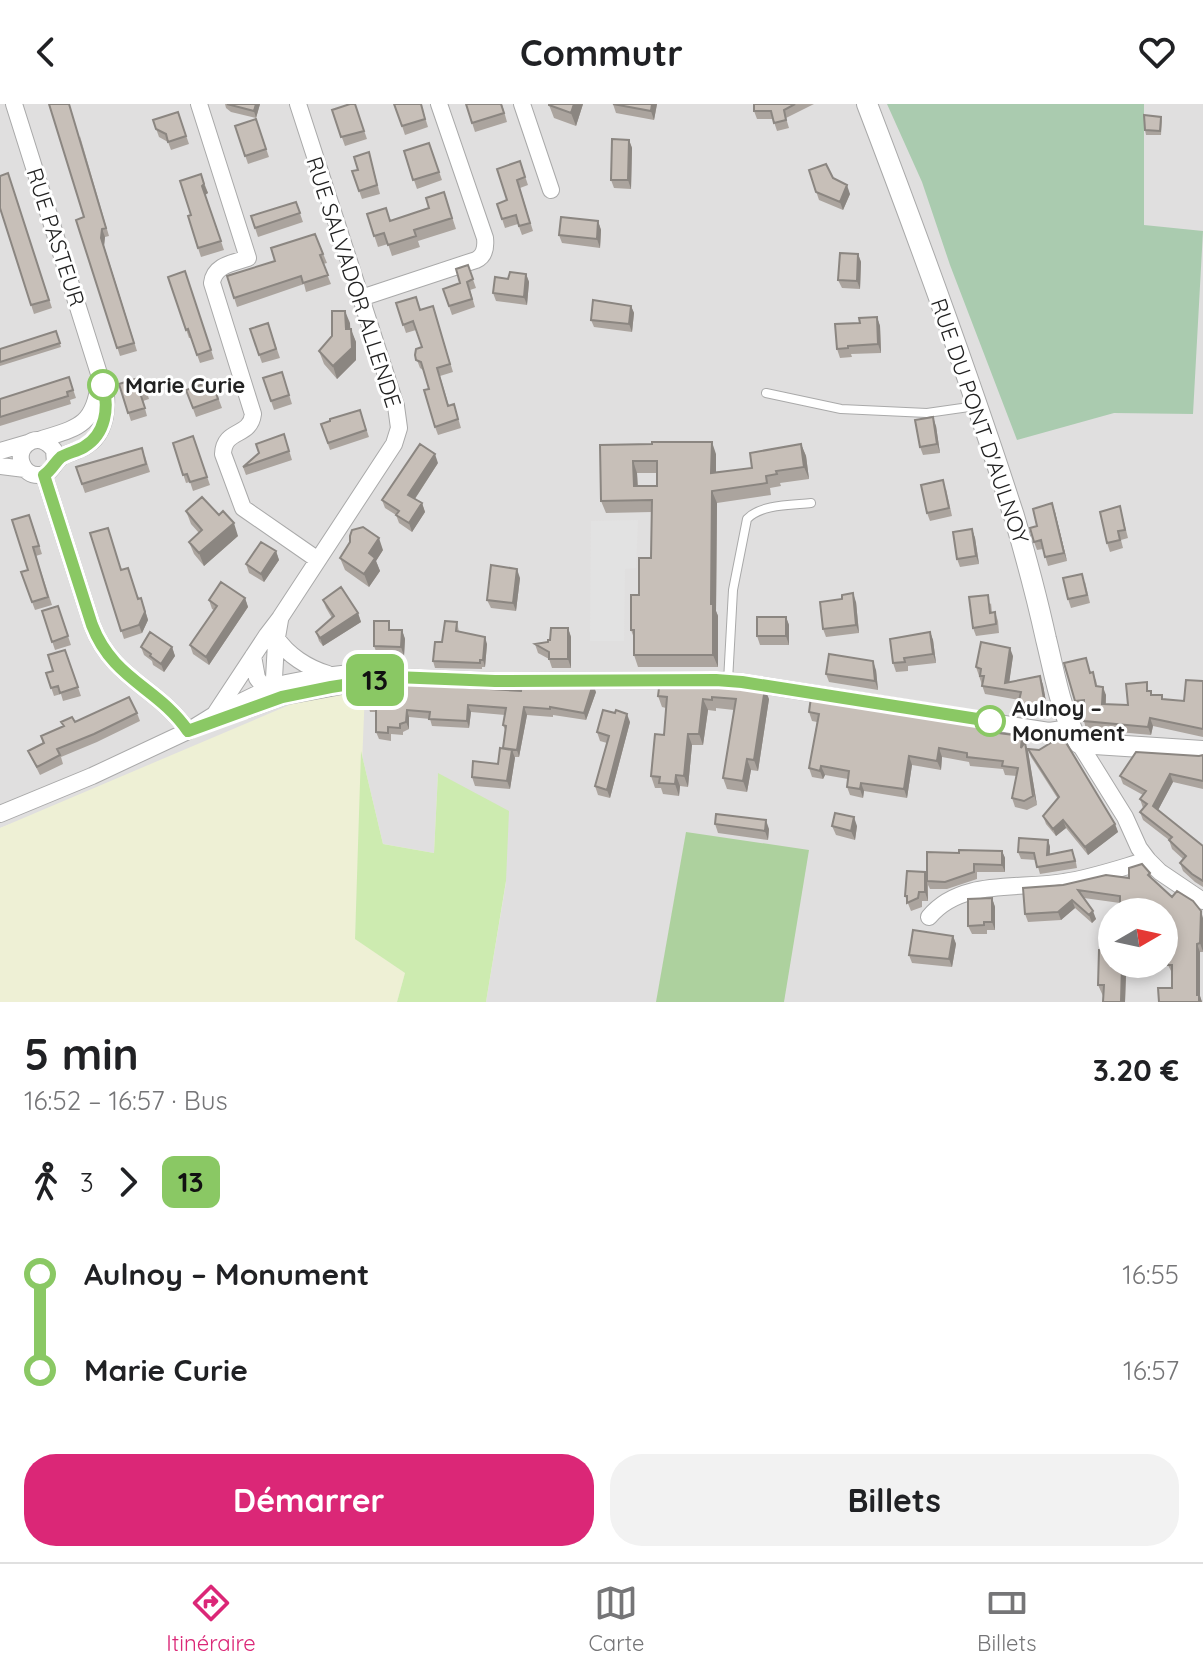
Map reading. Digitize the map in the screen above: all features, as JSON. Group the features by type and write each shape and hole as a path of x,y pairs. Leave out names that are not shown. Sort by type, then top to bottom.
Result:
{"street":[{"name":"RUE PASTEUR","path":"14,104 99,369 106,402 105,417 95,439 63,456 49,469"},
{"path":"199,104 256,256 217,269 212,277 253,414 248,428 227,440 223,454 243,508 318,560"},
{"name":"RUE SALVADOR ALLENDE","path":"214,715 394,444 398,433 398,411 298,104"},
{"path":"361,298 476,260 484,253 485,238 439,104"},
{"path":"522,104 551,190"},
{"name":"RUE DU PONT D'AULNOY","path":"867,104 977,406 1023,549 1060,700 1075,735"},
{"name":"RUE PASTEUR","path":"33,441 75,428 86,420 96,400 99,369"},
{"path":"25,469 21,456 23,449 33,441"},
{"path":"0,451 33,441 47,442 56,455 49,469 36,475 25,469 0,466"},
{"path":"49,469 100,644 121,670 168,706 188,731"},
{"name":"RUE SALVADOR ALLENDE","path":"271,692 280,618"},
{"path":"276,637 289,653 311,668 329,675"},
{"path":"253,656 257,678 271,692"},
{"path":"0,814 92,776 188,731 214,715 271,692 329,675 360,673 495,681 728,681 1075,735 1203,751"},
{"path":"188,731 211,724 271,692 317,689 395,677"},
{"path":"1075,735 1148,860 1160,872 1203,901"},
{"path":"929,917 943,904 973,891 1072,881 1148,860"}],"lane":[{"path":"766,393 841,409 927,413 977,406"},
{"path":"728,681 733,590 747,519 768,509 811,503"}],"shaded area":[{"path":"0,104 1203,104 1203,1002 486,1002 506,882 438,774 434,853 383,844 361,751 365,691 0,828"},
{"path":"638,520 636,568 625,569 624,641 590,641 591,521"}],"green space":[{"path":"887,104 1144,104 1144,225 1203,231 1193,414 1114,413 1017,440 950,265 922,182"},
{"path":"365,690 355,938 405,973 397,1002 0,1002 0,828 294,703"},
{"path":"361,751 383,844 434,853 438,773 509,811 506,881 486,1002 397,1002 405,973 355,939"},
{"path":"686,832 809,850 784,1002 656,1002"}],"building":[{"path":"49,104 69,104 106,228 102,229 101,238 134,343 117,348 76,220 84,217"},
{"path":"227,104 256,104 254,111"},
{"path":"355,104 364,131 341,137 332,110"},
{"path":"394,104 421,104 425,119 402,126"},
{"path":"466,104 501,104 504,113 472,123"},
{"path":"549,104 574,104 571,113"},
{"path":"613,104 652,104 651,111"},
{"path":"754,104 795,104 784,110 786,120 774,123 771,111 754,111"},
{"path":"178,112 186,136 168,142 166,134 156,129 153,120"},
{"path":"1144,115 1161,117 1160,131 1145,130"},
{"path":"256,119 266,149 245,156 235,126"},
{"path":"612,139 629,140 628,180 611,180"},
{"path":"429,143 439,172 413,180 404,151"},
{"path":"369,152 377,185 359,191 352,171 358,170 354,157"},
{"path":"520,161 525,177 517,180 530,223 519,226 516,215 502,219 497,204 507,200 497,169"},
{"path":"826,164 833,178 847,185 840,202 816,192 809,170"},
{"path":"8,173 49,300 31,305 0,208 0,176"},
{"path":"201,174 202,186 221,241 198,248 180,181"},
{"path":"444,192 452,218 414,230 416,236 388,245 384,233 374,236 367,214 386,208 390,221 429,208 426,198"},
{"path":"296,202 300,213 255,228 251,216"},
{"path":"561,217 598,221 597,239 559,235"},
{"path":"315,234 328,275 303,283 301,276 234,298 227,276 275,261 271,248"},
{"path":"840,253 858,254 857,281 838,280"},
{"path":"468,265 473,279 467,282 472,299 449,306 443,289 460,283 456,269"},
{"path":"185,271 211,350 197,355 168,277"},
{"path":"510,272 526,274 524,297 493,293 495,277 508,279"},
{"path":"416,297 420,310 433,306 450,364 437,368 448,406 454,404 458,419 435,427 424,390 429,389 421,362 416,360 415,355 416,349 422,347 413,321 403,325 396,303"},
{"path":"593,300 631,306 629,324 591,320"},
{"path":"332,311 345,311 346,329 351,329 352,348 333,366 319,351 332,336"},
{"path":"877,317 878,344 837,349 835,324 860,323 859,318"},
{"path":"268,323 276,349 259,355 250,329"},
{"path":"56,331 60,343 0,362 0,349"},
{"path":"282,372 289,395 271,401 263,378"},
{"path":"69,377 73,390 67,392 68,396 0,417 0,399"},
{"path":"142,377 146,391 140,393 145,408 128,413 119,384"},
{"path":"212,381 218,399 193,408 186,390"},
{"path":"360,410 366,430 328,443 321,424"},
{"path":"933,417 937,444 920,447 915,420"},
{"path":"284,434 289,451 243,467 259,453 256,444"},
{"path":"193,436 207,477 190,482 187,474 183,475 173,443"},
{"path":"712,442 711,473 752,468 750,453 801,444 804,467 776,471 777,474 766,476 767,483 712,491 713,655 634,655 631,595 639,595 639,558 651,558 652,500 601,501 600,445","holes":["633,461 657,461 657,486 634,486"]},
{"path":"420,444 435,454 408,495 422,503 409,523 396,515 399,511 382,500"},
{"path":"142,448 146,464 82,484 76,467"},
{"path":"943,480 949,508 927,513 921,485"},
{"path":"202,497 219,515 223,511 234,523 199,553 189,542 202,530 186,511"},
{"path":"1052,503 1064,553 1045,557 1041,540 1034,542 1030,528 1037,526 1033,509"},
{"path":"1120,506 1125,530 1118,531 1120,540 1107,543 1100,512"},
{"path":"29,515 39,546 33,547 48,597 32,602 21,572 28,570 12,520"},
{"path":"363,527 379,538 369,553 375,558 364,574 340,558 350,542 352,530"},
{"path":"108,528 121,570 128,568 145,612 139,625 121,631 90,533"},
{"path":"972,529 976,556 957,559 953,532"},
{"path":"261,542 276,551 261,574 246,564"},
{"path":"491,565 517,569 513,603 487,600"},
{"path":"1082,574 1087,595 1068,599 1063,578"},
{"path":"221,582 245,598 206,657 190,645 217,606 209,600"},
{"path":"341,587 358,613 320,638 316,632 334,616 323,600"},
{"path":"853,593 856,625 823,629 820,602 842,599 842,595"},
{"path":"988,595 990,613 995,612 996,624 973,628 969,597"},
{"path":"58,606 68,636 52,642 42,611"},
{"path":"757,617 786,617 786,636 757,636"},
{"path":"374,621 389,621 389,630 402,630 401,647 374,646"},
{"path":"445,621 457,622 456,631 485,637 480,663 433,661 435,642 442,642"},
{"path":"551,628 568,628 568,659 549,659 549,652 535,644 550,640"},
{"path":"150,632 172,647 161,664 141,647"},
{"path":"930,632 933,654 904,658 905,662 893,663 890,639"},
{"path":"981,642 1010,648 1005,683 1040,676 1044,699 1036,708 1018,705 1021,692 982,686 984,676 980,676 981,669 976,667"},
{"path":"65,650 78,687 60,693 58,686 51,688 46,673 53,671 48,655"},
{"path":"829,654 873,661 875,681 826,674"},
{"path":"1086,658 1096,686 1103,687 1102,704 1128,705 1126,684 1147,682 1147,691 1151,691 1151,695 1184,701 1186,680 1203,681 1203,729 1150,718 1148,727 1084,721 1084,700 1075,701 1064,663"},
{"path":"660,680 765,688 754,760 747,759 743,781 723,778 736,699 712,697 712,700 703,699 699,734 688,734 684,776 676,775 675,784 659,783 660,777 651,776 655,734 664,735 667,697 658,696"},
{"path":"406,684 521,691 522,684 593,684 584,713 550,707 524,707 517,750 503,748 506,708 468,705 467,721 429,719 430,712 407,710 406,722 400,724 400,728 388,727 388,733 376,732 376,705 368,704 369,689 406,691"},
{"path":"129,697 137,713 57,749 60,755 37,767 28,751 44,743 41,736 64,726 61,722 72,717 75,722"},
{"path":"811,697 999,726 999,733 1022,736 1021,748 1025,742 1033,796 1024,801 1012,798 1018,768 1002,766 1003,761 967,757 967,753 939,748 937,761 909,756 904,789 861,783 860,789 847,787 849,771 821,766 820,771 809,768 819,714 809,712"},
{"path":"603,710 627,714 607,790 595,786 609,736 597,732"},
{"path":"1062,736 1115,824 1085,847 1063,820 1053,829 1043,816 1059,797 1028,749 1039,750"},
{"path":"500,748 512,750 507,781 472,777 473,761 498,764"},
{"path":"1136,752 1203,755 1203,781 1170,774 1153,806 1203,846 1203,881 1180,863 1186,856 1169,840 1172,837 1140,812 1147,804 1140,799 1146,791 1120,776"},
{"path":"835,813 854,817 851,831 832,826"},
{"path":"716,814 766,820 765,831 715,824"},
{"path":"1019,838 1048,840 1047,855 1072,850 1075,861 1037,867 1034,853 1018,852"},
{"path":"959,850 1002,851 1002,865 974,864 974,872 945,882 927,881 927,852 959,853"},
{"path":"1142,864 1150,873 1148,875 1172,897 1177,891 1193,901 1201,911 1200,943 1197,944 1199,1002 1159,1002 1158,988 1172,988 1172,978 1178,978 1178,898 1120,898 1078,890 1093,911 1089,915 1072,900 1058,912 1025,914 1023,888 1063,885 1106,875 1129,878 1129,868"},
{"path":"907,871 925,872 925,892 919,892 918,898 907,903 905,896"},
{"path":"992,898 992,922 968,926 968,899"},
{"path":"913,930 953,936 949,959 909,955"},
{"path":"1098,978 1122,978 1121,1002 1103,1002 1104,985 1098,985"}],"bus line":[{"name":"13","path":"103,385 106,413 98,435 87,445 63,456 44,475 100,644 130,679 168,706 188,731 282,697 395,677 495,681 716,680 990,721"}],"place":[{"name":"Marie Curie","path":"103,385"},
{"name":"Aulnoy – Monument","path":"990,721"}]}
